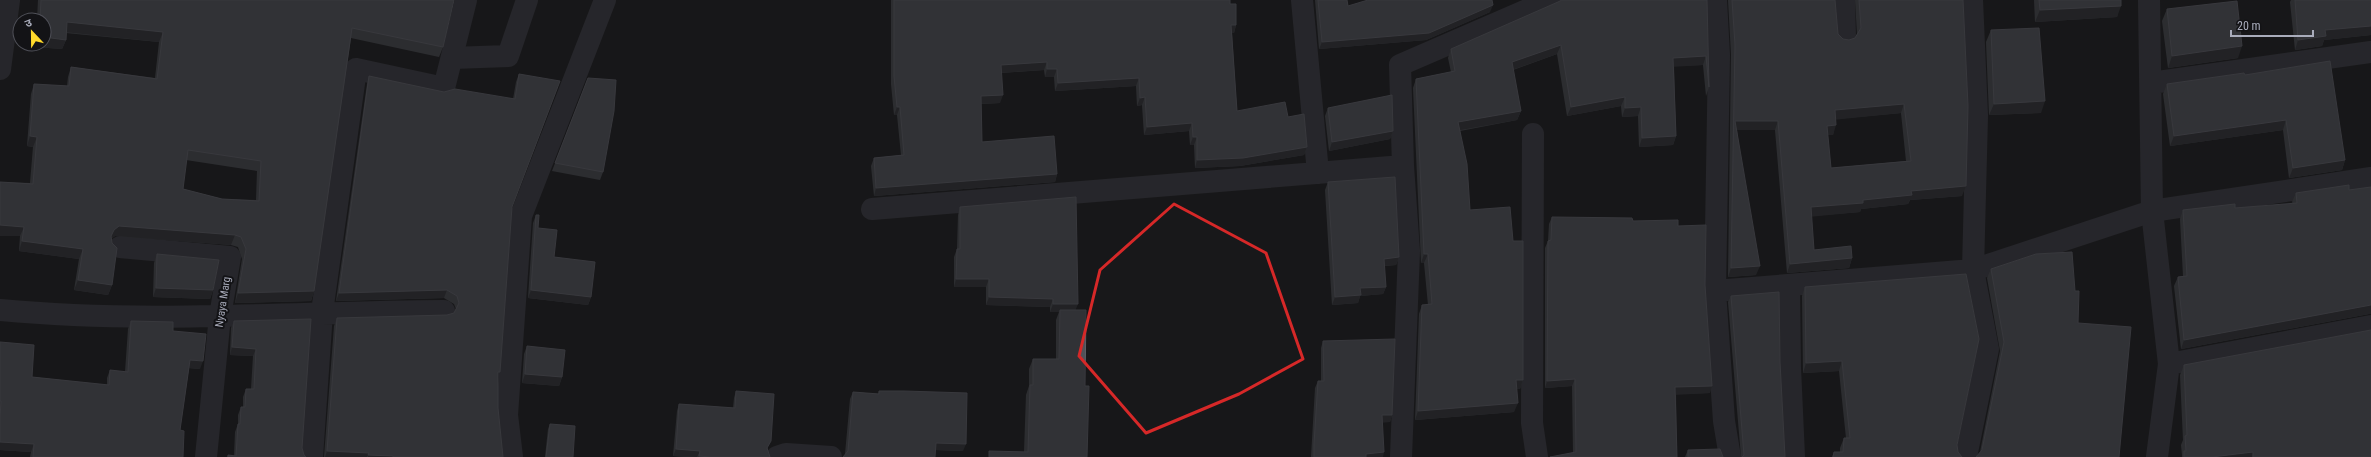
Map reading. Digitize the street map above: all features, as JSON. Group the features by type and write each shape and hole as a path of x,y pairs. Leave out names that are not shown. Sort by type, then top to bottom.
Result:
{"street":[{"path":"0,69 9,0"},
{"path":"312,457 322,312 356,69 444,88 466,0"},
{"path":"452,58 508,56 527,0"},
{"path":"512,457 507,414 521,216 605,0"},
{"path":"1302,0 1318,173"},
{"path":"1400,457 1409,251 1403,166 1400,65 1550,0"},
{"path":"1716,0 1719,55 1715,291 1724,421 1730,457"},
{"path":"1844,0 1845,37"},
{"path":"1966,457 1988,350 1973,270 1977,115 1972,0"},
{"path":"2149,0 2152,211 2168,364 2157,457"},
{"path":"2151,83 2371,52"},
{"path":"1533,134 1532,423 1538,457"},
{"path":"872,209 1403,166"},
{"path":"1715,291 1789,287 1973,270 2152,211 2371,178"},
{"name":"Nyaya Marg","path":"120,247 230,257 220,316 206,457"},
{"path":"1789,287 1790,368 1794,457"},
{"path":"0,310 44,314 220,316 322,312 444,311"},
{"path":"2168,364 2371,326"},
{"path":"777,457 786,454 831,457"}],"highlighted area":[{"path":"1174,204 1266,253 1303,359 1239,394 1146,433 1079,356 1100,270"}],"building":[{"path":"41,0 454,0 443,47 352,28 314,291 238,293 246,249 241,237 235,235 119,226 114,230 111,236 112,243 117,248 112,285 78,280 83,249 22,241 24,227 0,225 0,182 33,184 37,137 30,136 34,84 69,86 71,67 157,79 163,32 67,22 66,40 52,38 52,12 40,12","holes":["188,150 261,161 259,201 222,199 183,189"]},
{"path":"894,0 1230,0 1230,4 1236,4 1236,25 1231,25 1237,111 1285,102 1288,117 1304,114 1307,147 1243,158 1197,160 1197,137 1193,137 1192,123 1147,127 1145,97 1140,98 1139,78 1058,83 1057,69 1047,69 1047,62 1001,65 1003,95 981,96 982,142 1054,136 1057,174 876,188 874,158 904,155 900,107 897,107 894,76"},
{"path":"1318,0 1347,0 1348,6 1368,0 1492,0 1493,5 1429,33 1322,42"},
{"path":"1562,0 1707,0 1709,87 1706,56 1673,58 1676,136 1642,138 1641,107 1625,108 1625,97 1571,107 1561,45 1512,62 1521,111 1458,122 1467,164 1470,210 1510,207 1513,241 1523,241 1523,380 1516,380 1518,403 1418,411 1422,305 1432,304 1428,254 1424,254 1416,79 1455,71 1451,49"},
{"path":"1732,0 1835,0 1838,34 1843,39 1849,40 1855,38 1861,28 1859,0 1963,0 1968,106 1966,186 1911,191 1912,195 1863,200 1863,203 1811,207 1814,250 1851,246 1852,258 1790,264 1778,121 1735,121 1760,266 1731,268 1735,45","holes":["1904,104 1911,161 1831,168 1827,126 1836,125 1835,110"]},
{"path":"2039,0 2121,0 2121,6 2040,10"},
{"path":"2295,0 2371,0 2371,26 2325,30 2326,36 2298,40"},
{"path":"2237,1 2242,46 2172,56 2167,9"},
{"path":"2039,28 2045,101 1994,104 1991,30"},
{"path":"2330,61 2345,160 2293,168 2286,120 2174,136 2167,84 2244,73 2245,75"},
{"path":"519,74 560,81 512,207 500,372 498,372 498,408 503,457 393,457 368,455 369,453 327,451 337,318 447,315 454,313 459,303 457,296 447,290 339,293 369,76 444,92 455,89 515,99"},
{"path":"588,78 616,80 614,111 603,172 555,163"},
{"path":"1392,95 1393,131 1332,142 1328,108"},
{"path":"1395,177 1399,257 1384,259 1386,287 1360,288 1361,295 1335,297 1328,182"},
{"path":"2349,185 2349,190 2371,187 2371,305 2184,340 2178,277 2187,276 2183,210 2235,204 2235,208 2297,203 2296,193"},
{"path":"1076,197 1078,304 1053,304 1053,299 989,297 989,279 956,279 957,249 960,249 960,207"},
{"path":"536,215 539,215 538,228 557,230 554,257 595,262 591,297 531,290"},
{"path":"1552,217 1632,218 1633,221 1678,220 1678,226 1706,225 1705,285 1712,386 1675,387 1677,457 1550,457 1576,452 1575,379 1547,381 1548,241 1551,240"},
{"path":"2072,252 2075,291 2079,291 2078,323 2131,327 2119,457 1976,457 1982,450 2004,342 1991,269 2036,254"},
{"path":"157,254 219,260 213,290 156,288"},
{"path":"1966,274 1979,339 1957,445 1958,452 1962,457 1833,457 1834,452 1843,452 1844,438 1850,438 1842,361 1806,363 1805,287"},
{"path":"1779,292 1780,362 1785,457 1742,457 1744,455 1731,296"},
{"path":"1060,310 1086,310 1085,386 1089,386 1087,457 989,457 989,451 1028,452 1030,385 1033,385 1033,359 1059,359"},
{"path":"311,319 302,448 306,457 228,457 228,455 236,456 238,424 240,424 241,407 245,407 246,389 254,389 256,349 232,347 234,321"},
{"path":"131,321 173,322 173,331 206,334 203,361 190,360 180,430 184,431 183,457 33,457 34,444 0,442 0,342 34,345 32,377 109,385 110,370 128,372"},
{"path":"2371,330 2371,457 2253,457 2253,452 2212,457 2184,457 2184,451 2186,451 2185,436 2187,435 2184,365"},
{"path":"1395,339 1392,415 1382,415 1384,452 1366,454 1366,457 1314,457 1318,381 1324,381 1323,341"},
{"path":"527,346 565,350 562,377 525,374"},
{"path":"736,391 774,394 771,441 767,448 770,457 699,456 700,451 676,449 679,404 735,408"},
{"path":"879,391 967,393 966,444 936,443 935,457 843,457 848,451 853,392 879,394"},
{"path":"550,424 575,426 573,457 546,457"},
{"path":"1720,449 1723,457 1688,457 1688,450"}]}
